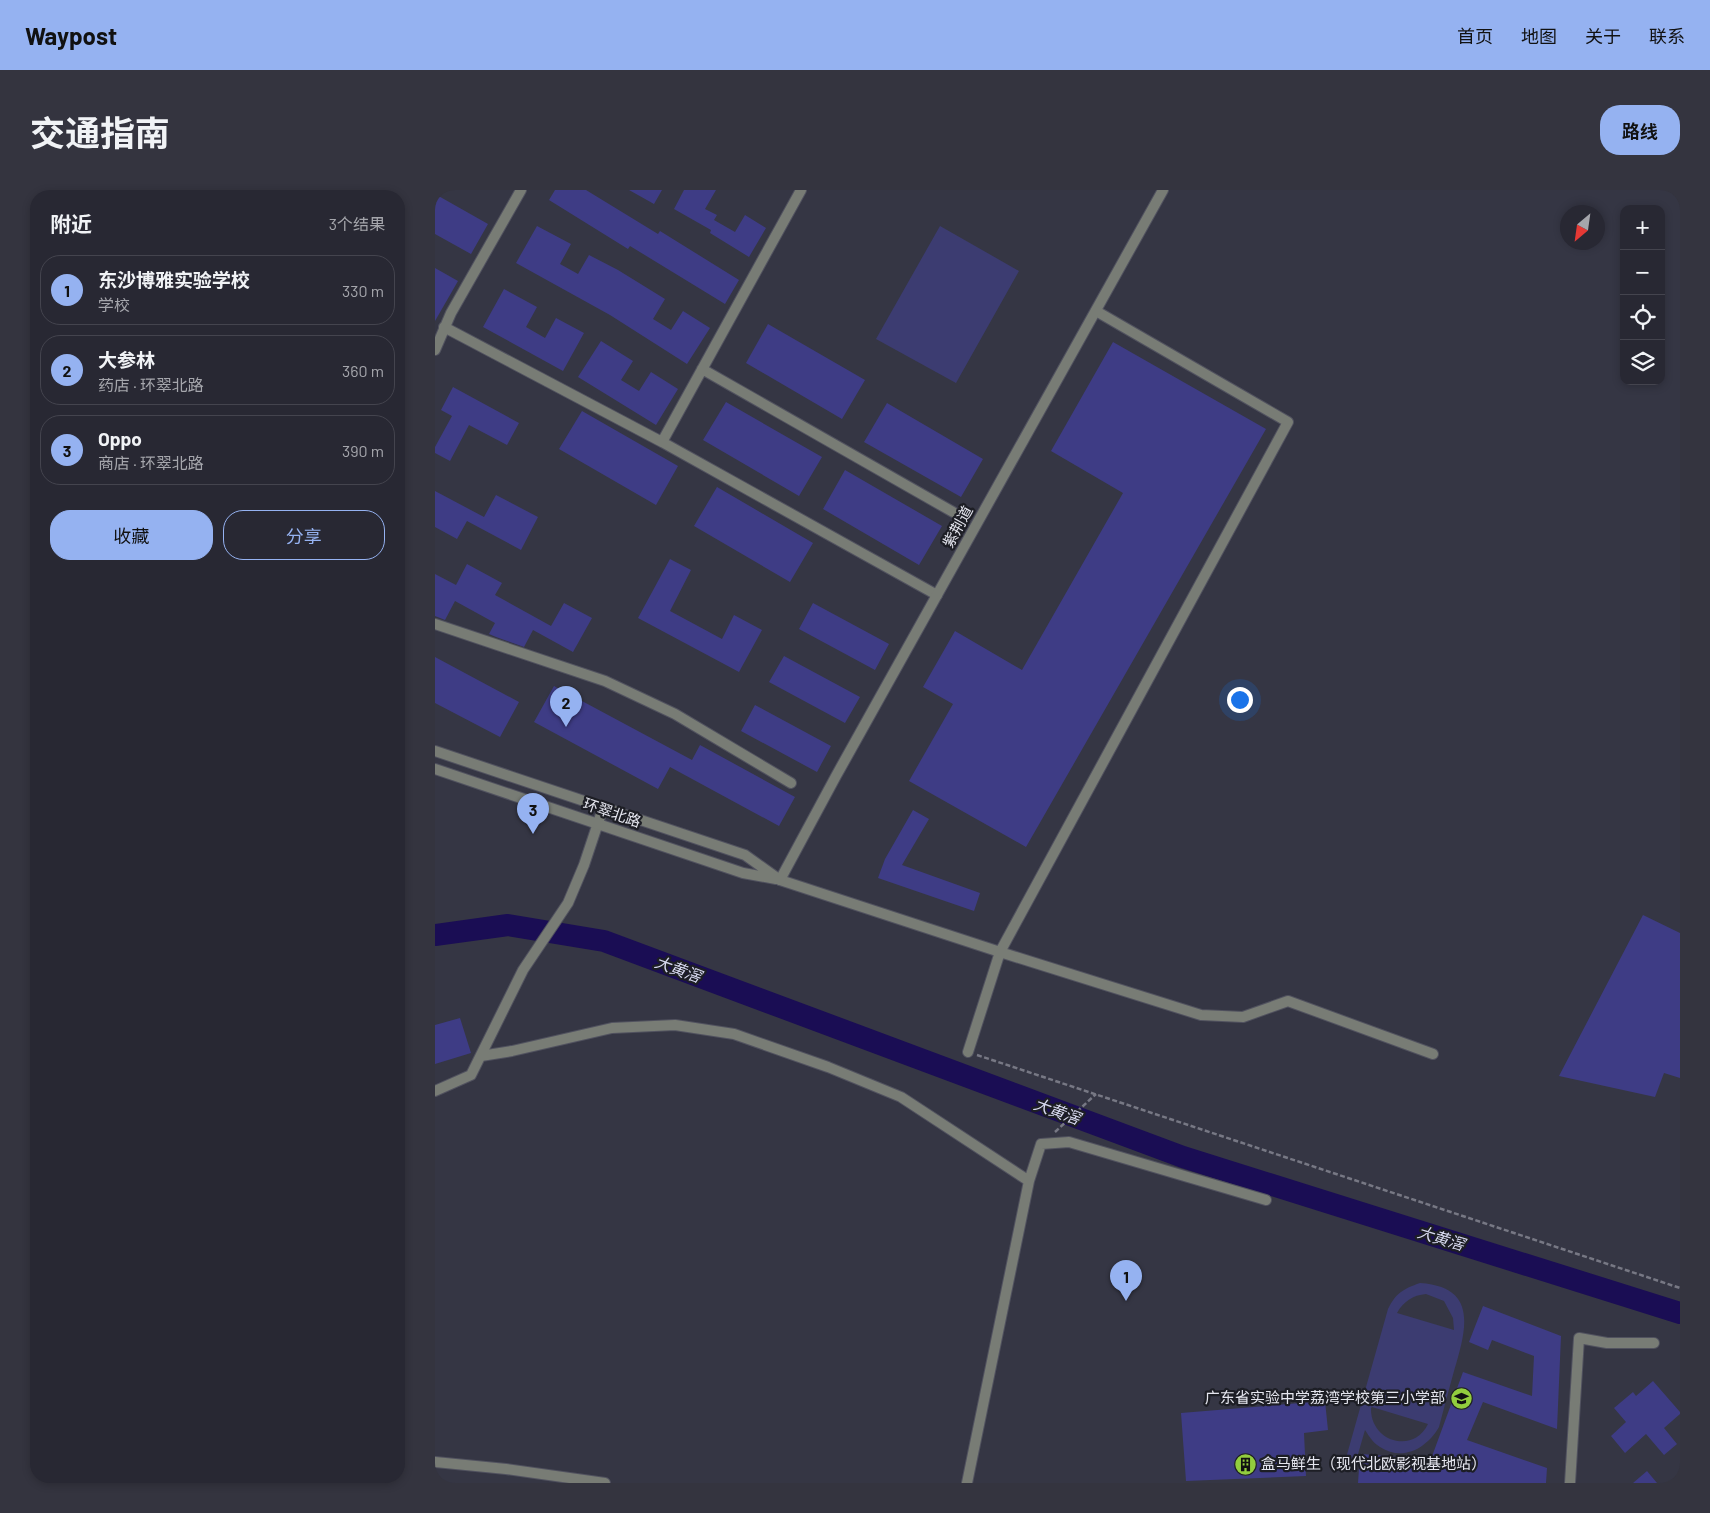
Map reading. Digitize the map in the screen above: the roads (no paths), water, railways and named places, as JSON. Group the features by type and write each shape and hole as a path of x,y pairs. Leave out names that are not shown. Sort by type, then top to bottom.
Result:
{"street":[{"path":"435,350 444,327 521,190"},
{"path":"662,442 801,190"},
{"name":"紫荆道","path":"780,880 836,776 1163,190"},
{"path":"968,1052 1000,952 1288,422 1096,311"},
{"path":"444,327 662,442 937,596"},
{"path":"702,369 953,512"},
{"path":"435,624 605,681 675,714 791,784"},
{"path":"435,751 745,855 780,880 1201,1015 1243,1017 1288,1001 1433,1054"},
{"name":"环翠北路","path":"435,769 743,873 780,880"},
{"path":"435,1091 471,1075 523,970 568,903 584,866 603,808"},
{"path":"481,1056 512,1051 612,1028 675,1025 734,1034 828,1067 901,1097 1029,1181"},
{"path":"967,1483 1029,1181 1041,1144 1069,1142 1266,1200"},
{"path":"1570,1483 1579,1338 1607,1343 1654,1343"},
{"path":"435,1462 507,1469 605,1483"}],"waterway":[{"name":"大黄滘","path":"435,935 508,925 604,941 1183,1157 1680,1313"}],"place":[{"name":"大参林","path":"566,727"},
{"name":"Oppo","path":"533,834"},
{"name":"东沙博雅实验学校","path":"1126,1301"},
{"name":"广东省实验中学荔湾学校第三小学部","path":"1461,1398"},
{"name":"盒马鲜生（现代北欧影视基地站）","path":"1245,1464"}]}
